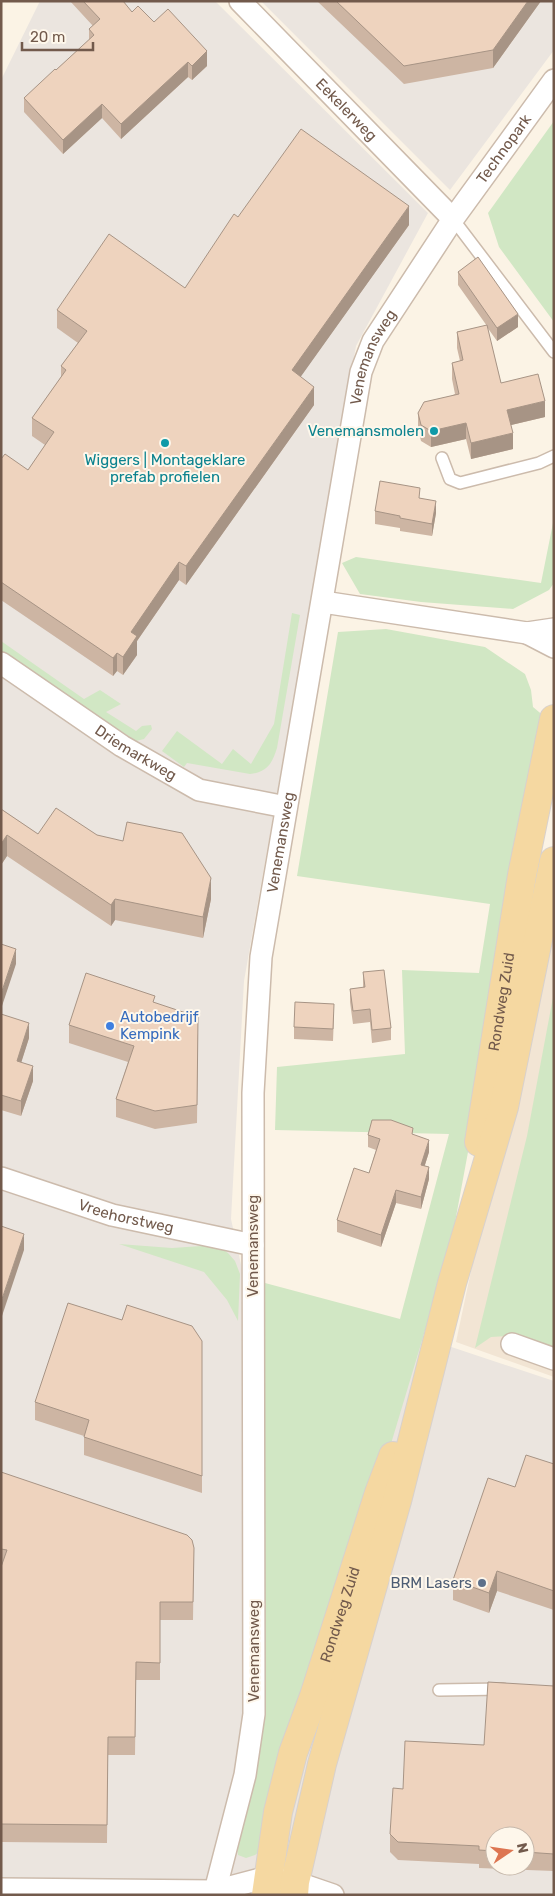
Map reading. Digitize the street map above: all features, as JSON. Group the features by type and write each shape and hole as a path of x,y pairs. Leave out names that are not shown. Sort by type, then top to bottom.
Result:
{"main road":[{"name":"Rondweg Zuid","path":"295,1888 322,1764 397,1500 452,1283 470,1196 522,875 554,719"},
{"name":"Rondweg Zuid","path":"452,1283 504,1107 554,861"},
{"name":"Rondweg Zuid","path":"267,1886 278,1812 293,1753 314,1696 379,1493 438,1340"}],"street":[{"name":"Eekelerweg","path":"240,1 453,219"},
{"name":"Technopark","path":"453,219 554,80"},
{"name":"Venemansweg","path":"219,1893 245,1775 254,1714 253,1093 260,957 323,602 361,372 373,342 453,219"},
{"path":"323,602 527,633 554,629"},
{"path":"527,633 554,647"},
{"name":"Driemarkweg","path":"1,663 122,746 199,790 286,807"},
{"name":"Vreehorstweg","path":"1,1178 112,1215 253,1245"},
{"path":"512,1344 554,1359"},
{"path":"1,1889 219,1893 267,1886 295,1888 333,1895"}],"lane":[{"path":"453,219 554,352"},
{"path":"442,458 450,479 460,483 540,463 554,456"},
{"path":"440,1690 516,1689"}],"shaded area":[{"path":"40,1 215,1 428,213 356,346 244,981 231,1219 244,1278 554,1381 554,1895 1,1895 1,80"},
{"path":"261,1 554,1 554,50 450,190"},
{"path":"554,879 554,1377 456,1342"}],"green space":[{"path":"554,121 554,322 499,247 488,213"},
{"path":"554,518 554,583 549,590 513,609 421,602 360,594 342,563 356,557 541,583"},
{"path":"292,613 300,615 277,748 268,766 261,771 250,774 187,763 184,767 162,751 177,731 222,764 233,749 251,764 274,724"},
{"path":"386,629 485,647 525,674 531,690 533,707 545,717 532,806 451,1244 381,1477 260,1851 246,1858 238,1855 237,1848 261,1733 265,1283 400,1319 449,1134 275,1130 277,1067 405,1054 402,970 479,973 490,904 297,876 338,632"},
{"path":"1,641 84,699 100,690 121,704 106,712 136,731 142,726 151,725 152,729 144,739 136,741 1,652"},
{"path":"554,992 554,1347 507,1336 491,1337 475,1348 527,1136"},
{"path":"119,1244 172,1248 216,1245 228,1253 235,1261 240,1274 238,1321 227,1300 204,1272"}],"building":[{"path":"83,1 123,1 132,12 138,6 154,22 168,9 207,51 192,66 188,62 121,124 102,104 63,140 24,98 94,35 89,29 100,19"},
{"path":"336,1 528,1 493,50 404,66"},
{"name":"Wiggers | Montageklare prefab profielen","path":"301,129 409,206 292,370 314,387 186,566 179,562 131,632 137,636 123,657 117,653 113,658 1,582 1,459 5,454 28,470 54,432 32,418 66,370 61,366 87,331 57,310 109,234 185,288 234,214 238,217"},
{"path":"478,257 518,314 497,328 458,272"},
{"path":"487,325 501,383 538,374 545,401 507,410 513,433 471,443 466,423 431,431 421,425 418,413 424,402 459,394 452,363 463,360 457,332"},
{"path":"380,481 420,488 419,498 436,501 432,524 375,511"},
{"path":"56,808 97,835 123,841 127,822 182,833 211,878 203,917 115,899 111,905 7,835 1,844 1,809 38,834"},
{"path":"1,944 16,949 1,994"},
{"path":"384,970 391,1028 372,1030 370,1009 353,1011 350,989 365,987 363,972"},
{"path":"86,973 155,996 153,1002 198,1017 197,1105 155,1111 116,1099 134,1046 69,1025"},
{"path":"295,1002 334,1004 333,1029 294,1027"},
{"path":"1,1014 29,1023 17,1061 33,1066 21,1101 1,1095"},
{"path":"372,1120 391,1120 413,1128 412,1134 429,1140 421,1165 429,1167 421,1197 396,1190 381,1235 337,1220 354,1168 369,1173 380,1139 368,1135"},
{"path":"1,1226 24,1234 1,1302"},
{"path":"68,1303 122,1320 127,1305 192,1326 202,1341 202,1476 84,1437 89,1420 35,1402"},
{"path":"526,1455 554,1464 554,1591 497,1571 489,1593 453,1580 488,1478 515,1487"},
{"path":"1,1472 187,1535 192,1540 194,1548 193,1602 160,1602 160,1663 136,1662 135,1737 108,1737 107,1825 1,1824 1,1567 7,1550 1,1549"},
{"path":"488,1682 554,1686 554,1854 535,1853 535,1826 485,1826 485,1850 479,1850 479,1846 398,1842 390,1834 393,1788 403,1789 405,1741 484,1745"}],"place":[{"name":"Venemansmolen","path":"434,431"},
{"name":"Wiggers | Montageklare prefab profielen","path":"165,443"},
{"name":"Autobedrijf Kempink","path":"110,1026"},
{"name":"BRM Lasers","path":"482,1583"}]}
